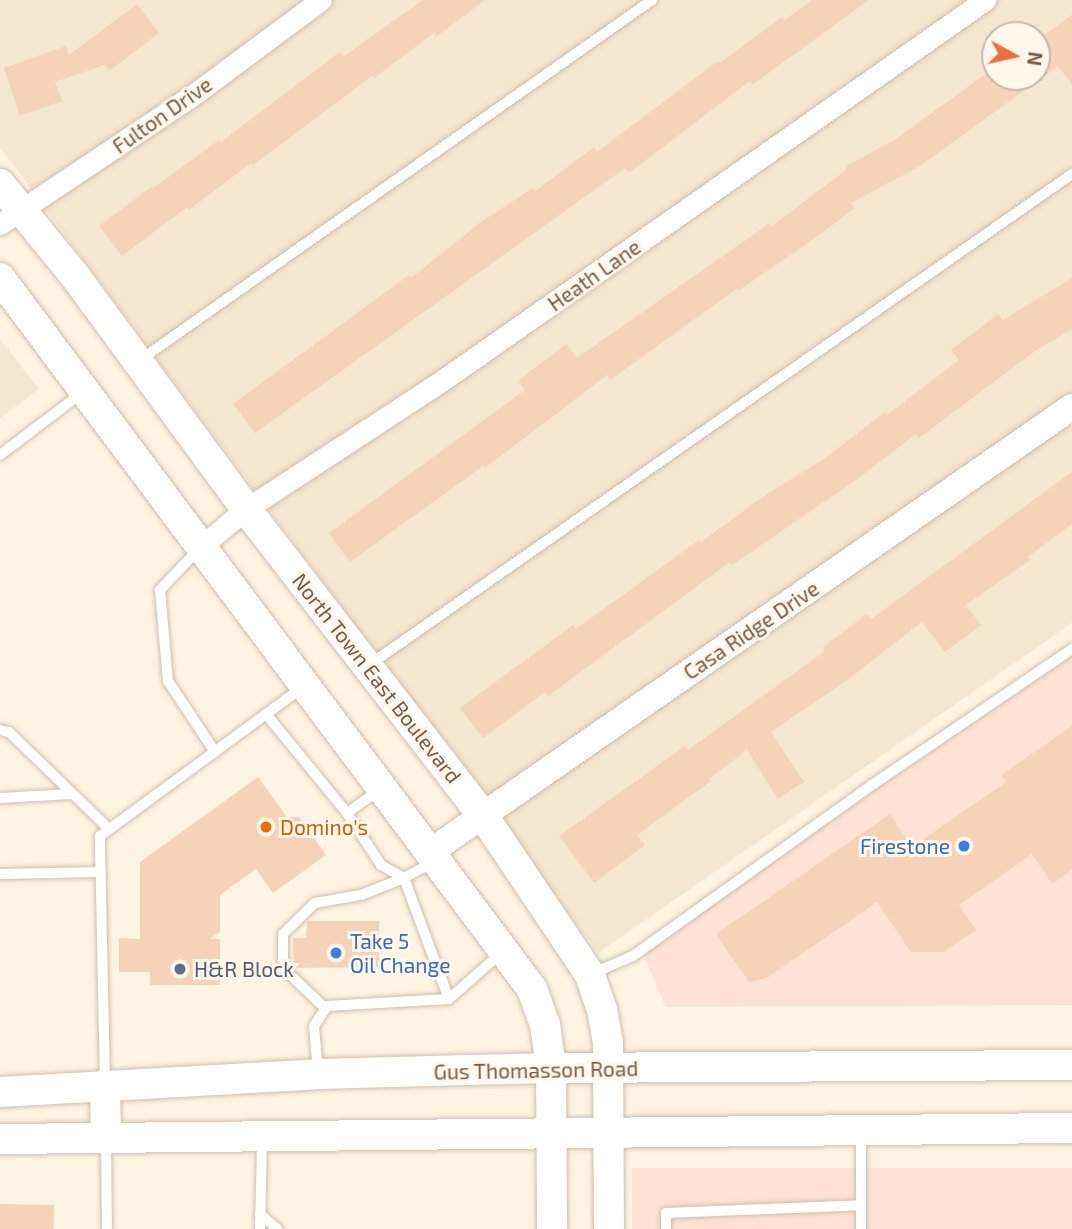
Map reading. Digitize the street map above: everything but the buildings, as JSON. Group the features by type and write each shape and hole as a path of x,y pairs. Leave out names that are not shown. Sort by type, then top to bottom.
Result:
{"main road":[{"name":"North Town East Boulevard","path":"0,184 10,218 75,276 246,509 482,814 590,975 602,1009 608,1042 609,1229"},
{"path":"0,278 532,989 545,1024 551,1068 552,1229"},
{"name":"Gus Thomasson Road","path":"0,1092 318,1074 551,1068 1072,1065"},
{"path":"105,1085 106,1137"},
{"path":"0,1139 609,1135 1072,1128"}],"street":[{"name":"Fulton Drive","path":"10,218 197,92 321,0"},
{"name":"Heath Lane","path":"201,547 246,509 443,380 985,0"},
{"name":"Casa Ridge Drive","path":"433,856 482,814 1072,407"}],"lane":[{"path":"138,361 652,0"},
{"path":"368,666 1072,174"},
{"path":"0,455 85,391"},
{"path":"201,547 160,590 168,681 215,752"},
{"path":"590,975 633,957 872,785 1072,649"},
{"path":"105,1085 100,836 305,686"},
{"path":"266,714 346,813 381,865 404,878 449,999"},
{"path":"0,730 9,732 109,830"},
{"path":"346,813 382,788"},
{"path":"0,798 72,794"},
{"path":"433,856 404,878 361,895 315,903 282,934 283,968 325,1008 449,999 503,951"},
{"path":"0,874 101,872"},
{"path":"318,1074 314,1026 325,1008"},
{"path":"861,1130 861,1229"},
{"path":"260,1229 262,1136"},
{"path":"106,1137 107,1229"},
{"path":"666,1229 666,1213 861,1205"},
{"path":"260,1214 277,1229"}],"shaded area":[{"path":"0,0 1072,0 1072,623 598,953 0,147"},
{"path":"0,339 39,389 0,418"},
{"path":"1072,646 1072,1005 666,1007 643,954"},
{"path":"632,1168 1072,1168 1072,1229 632,1229"}],"place":[{"name":"Domino's","path":"266,827"},
{"name":"Firestone","path":"964,846"},
{"name":"Take 5 Oil Change","path":"336,953"},
{"name":"H&R Block","path":"180,969"}]}
